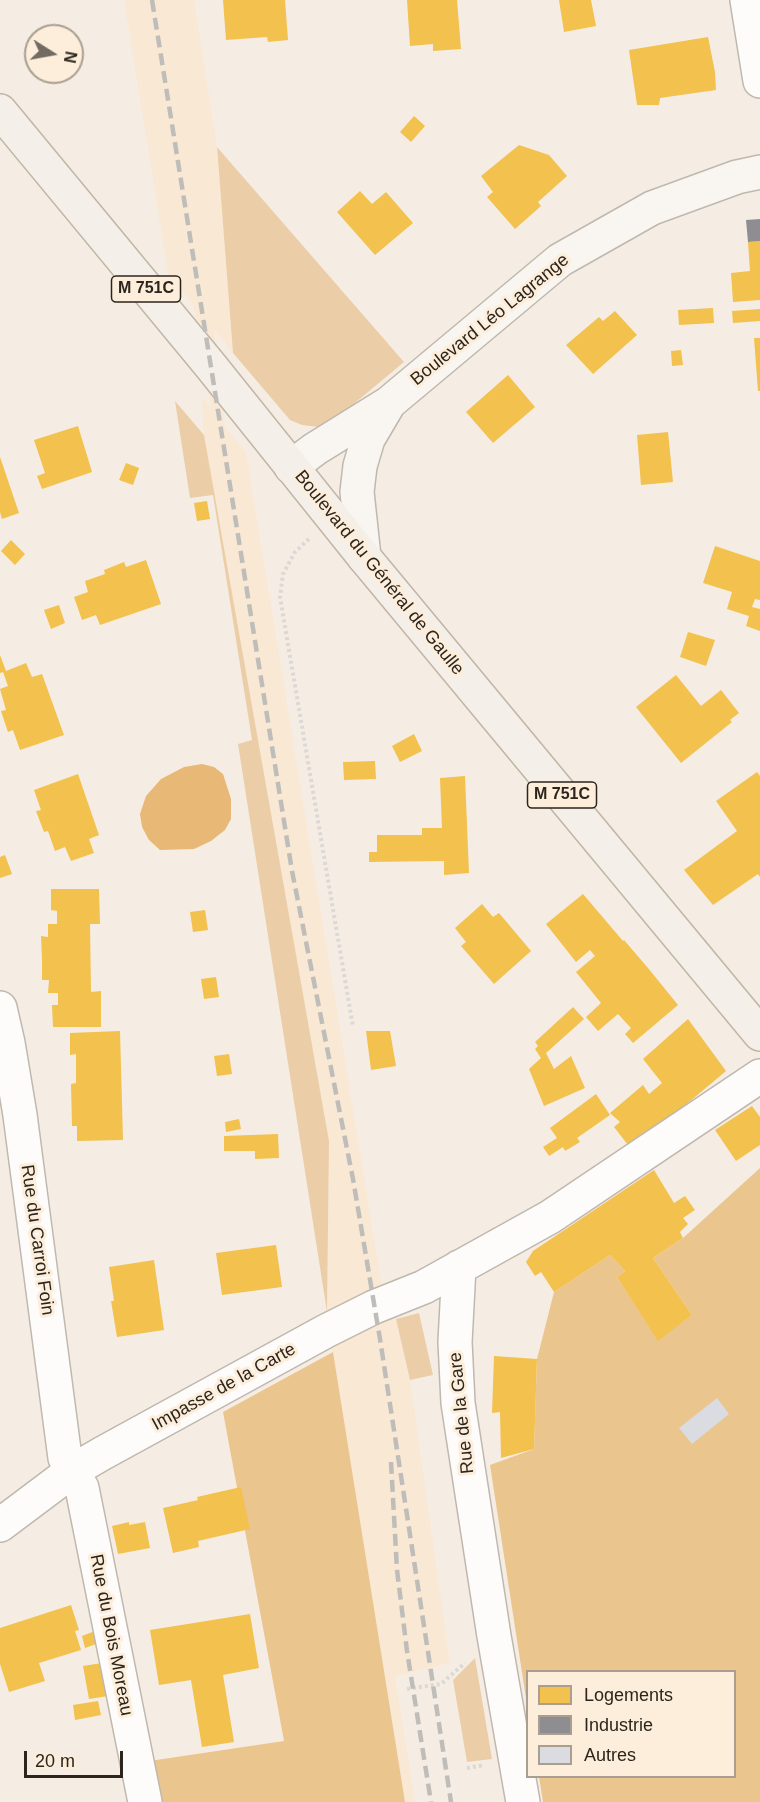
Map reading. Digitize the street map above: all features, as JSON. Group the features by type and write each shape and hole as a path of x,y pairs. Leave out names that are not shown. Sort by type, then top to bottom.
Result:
{"main road":[{"name":"Boulevard du Général de Gaulle","path":"0,111 364,557 760,1034"}],"street":[{"path":"747,0 760,81"},
{"name":"Boulevard Léo Lagrange","path":"291,467 315,449 389,403 560,260 652,208 737,177 760,172"},
{"name":"Boulevard Léo Lagrange","path":"364,557 357,492 360,466 368,439 389,403"},
{"name":"Rue du Carroi Foin","path":"0,1008 20,1114 65,1458 72,1471"},
{"path":"459,1268 550,1217 760,1076"},
{"name":"Impasse de la Carte","path":"0,1525 72,1471 326,1331 374,1307 424,1287 459,1268"},
{"name":"Rue de la Gare","path":"459,1268 454,1342 458,1403 523,1802"},
{"name":"Rue du Bois Moreau","path":"72,1471 82,1488 145,1802"}],"path":[{"path":"332,518 295,552 283,574 280,597 353,1027"},
{"path":"407,1689 441,1684 452,1675"},
{"path":"467,1768 489,1765"}],"shaded area":[{"path":"124,0 194,0 217,147 233,353 214,329 225,427 246,452 381,1281 398,1316 396,1319 410,1380 450,1663 395,1676 415,1802 405,1802 327,1312 329,1141 213,494 204,435 202,398 211,408 193,304 168,273"},
{"path":"217,147 404,362 331,423 319,427 302,425 290,420 233,353"},
{"path":"175,401 204,435 329,1141 327,1312 238,744 252,740 213,495 190,498"},
{"path":"202,764 214,767 223,774 231,799 231,819 225,830 211,841 194,849 160,850 149,840 142,827 140,814 146,796 161,779 184,767"},
{"path":"760,1168 760,1802 543,1802 539,1778 736,1778 736,1670 526,1670 526,1699 490,1465 534,1449 537,1359 554,1292 610,1255 625,1271 617,1277 658,1340 692,1315 653,1258 683,1238"},
{"path":"419,1313 433,1375 410,1380 396,1319"},
{"path":"333,1352 405,1802 145,1802 136,1763 284,1741 223,1412"},
{"path":"475,1658 492,1759 467,1762 453,1680"}],"building: Logements":[{"path":"223,0 285,0 288,40 268,42 267,37 226,40"},
{"path":"407,0 457,0 461,49 433,51 433,44 410,46"},
{"path":"559,0 591,0 596,26 564,32"},
{"path":"708,37 716,90 660,98 659,105 637,105 629,50"},
{"path":"414,116 425,126 411,142 400,132"},
{"path":"519,145 549,155 567,176 538,202 541,206 515,229 487,197 493,192 481,176"},
{"path":"360,191 372,204 386,192 413,223 375,255 337,212"},
{"path":"760,241 760,300 733,302 731,273 750,271 748,242"},
{"path":"713,308 714,323 679,325 678,310"},
{"path":"760,309 760,321 733,323 732,311"},
{"path":"615,311 637,335 593,374 566,345 599,317 603,321"},
{"path":"754,338 760,338 760,391 758,391"},
{"path":"681,350 683,365 672,366 671,351"},
{"path":"508,375 535,407 493,443 466,412"},
{"path":"78,426 92,472 42,489 37,476 45,473 34,440"},
{"path":"668,432 673,482 641,485 637,435"},
{"path":"0,457 19,513 2,519 0,512"},
{"path":"126,463 139,468 133,485 119,480"},
{"path":"207,501 210,519 197,521 194,503"},
{"path":"11,540 25,554 15,565 1,551"},
{"path":"715,546 760,561 760,600 755,599 752,607 760,609 760,631 746,626 749,616 727,609 732,592 703,583"},
{"path":"146,560 161,604 100,625 96,615 82,620 74,597 88,592 85,581 105,574 104,570 124,562 126,567"},
{"path":"59,605 65,623 51,629 44,610"},
{"path":"688,632 715,640 706,666 680,657"},
{"path":"0,655 6,671 26,663 32,677 42,674 64,735 20,750 13,730 8,732 1,711 6,710 0,689 8,686 3,672 0,673"},
{"path":"676,675 701,706 721,690 739,713 730,720 732,722 681,763 636,707"},
{"path":"414,734 422,751 400,762 392,746"},
{"path":"375,761 376,779 344,780 343,762"},
{"path":"757,772 760,776 760,877 758,874 713,905 684,870 737,831 716,801"},
{"path":"78,774 99,835 89,839 94,853 71,861 65,847 55,851 48,831 44,832 36,811 41,810 34,790"},
{"path":"465,776 469,873 444,875 444,861 369,862 369,852 377,852 377,835 422,835 422,828 442,828 440,778"},
{"path":"5,855 12,874 0,878 0,857"},
{"path":"51,889 99,889 100,924 90,924 91,992 101,991 101,1027 53,1027 52,1005 58,1005 58,993 48,993 49,980 42,980 41,936 48,937 48,924 57,924 57,911 51,910"},
{"path":"583,894 678,1005 633,1043 625,1034 631,1028 618,1014 598,1031 586,1017 601,1003 576,972 595,956 590,950 576,962 546,924"},
{"path":"482,904 493,917 499,913 531,951 494,984 461,946 466,942 455,928"},
{"path":"205,910 208,930 193,932 190,912"},
{"path":"216,977 219,997 204,999 201,979"},
{"path":"573,1007 584,1019 546,1053 554,1069 571,1056 585,1088 544,1106 529,1069 541,1058 535,1049 538,1046 535,1042"},
{"path":"688,1019 726,1071 670,1118 628,1145 614,1127 620,1122 610,1113 643,1085 649,1094 662,1083 643,1059"},
{"path":"120,1031 123,1140 77,1141 77,1126 72,1126 71,1084 76,1083 76,1054 70,1055 70,1033"},
{"path":"366,1031 390,1031 396,1066 371,1070"},
{"path":"229,1054 232,1074 217,1076 214,1056"},
{"path":"596,1094 610,1115 577,1138 580,1142 565,1151 563,1147 549,1156 543,1147 557,1138 550,1128"},
{"path":"752,1106 760,1117 760,1145 736,1161 715,1130"},
{"path":"239,1119 241,1129 226,1132 225,1122"},
{"path":"278,1134 279,1158 255,1159 255,1151 224,1151 224,1136"},
{"path":"654,1170 674,1203 685,1196 695,1210 683,1218 688,1224 680,1232 683,1238 653,1258 692,1315 658,1341 617,1277 625,1271 610,1255 554,1292 541,1272 535,1276 526,1262 533,1251"},
{"path":"276,1245 282,1287 222,1295 216,1253"},
{"path":"154,1260 164,1330 117,1337 111,1301 114,1301 109,1267"},
{"path":"494,1356 537,1359 534,1449 501,1458 500,1412 492,1413"},
{"path":"241,1487 250,1529 198,1541 199,1547 173,1553 163,1508"},
{"path":"129,1522 129,1525 145,1522 150,1548 118,1554 112,1526"},
{"path":"71,1605 79,1630 75,1631 81,1650 39,1663 45,1681 9,1692 0,1664 0,1628"},
{"path":"250,1614 259,1668 223,1675 234,1742 202,1747 191,1680 159,1685 150,1630"},
{"path":"95,1631 99,1643 85,1648 82,1636"},
{"path":"102,1663 108,1696 89,1699 83,1666"},
{"path":"98,1701 101,1715 75,1720 73,1705"}],"building: Industrie":[{"path":"760,219 760,241 748,242 746,220"}],"building: Autres":[{"path":"717,1398 729,1414 692,1444 679,1428"}],"railway":[{"path":"152,0 292,871 353,1179 380,1339 451,1802"},
{"path":"391,1462 397,1570 407,1651 431,1802"}]}
